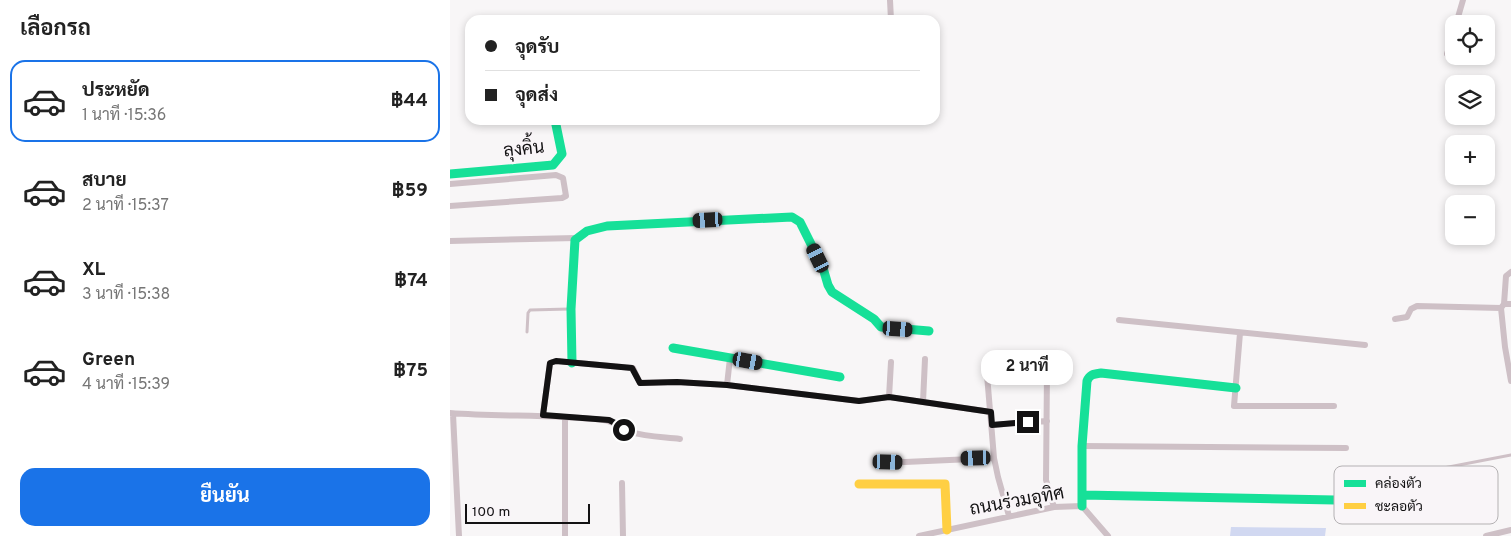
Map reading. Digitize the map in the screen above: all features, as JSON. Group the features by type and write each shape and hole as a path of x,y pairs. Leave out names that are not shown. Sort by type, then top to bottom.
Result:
{"street":[{"path":"890,0 891,15"},
{"path":"1459,15 1463,0"},
{"name":"ลุงคิ้น","path":"450,174 553,165 562,154 556,125"},
{"path":"450,184 556,175 562,178 566,196 562,198 450,206"},
{"path":"450,241 576,238 588,230 612,226 792,217 800,222 823,268 828,285 834,294 874,319 881,327 929,331"},
{"path":"572,364 571,310 576,238"},
{"path":"1511,272 1506,276 1505,347 1511,381"},
{"path":"1395,319 1407,317 1411,309 1417,306 1506,305"},
{"path":"1119,320 1365,346"},
{"path":"1240,333 1234,406 1334,406"},
{"path":"673,348 840,377"},
{"path":"727,385 730,358"},
{"path":"923,402 925,359"},
{"path":"543,415 550,363 556,361 572,364 632,368 640,383 677,382 727,385 859,401 889,397 991,412"},
{"path":"889,397 891,362"},
{"path":"986,363 994,458 1009,516"},
{"path":"1047,371 1046,480 1054,507"},
{"path":"1082,506 1082,446 1087,382 1092,374 1101,373 1236,388"},
{"path":"459,536 452,413 543,415 609,420 624,430 631,432 680,439"},
{"path":"564,416 565,536"},
{"path":"992,425 1047,420"},
{"path":"1082,446 1346,448"},
{"path":"876,461 905,462 994,458"},
{"path":"622,482 623,536"},
{"path":"859,484 945,484 947,530"},
{"path":"1083,495 1334,500"},
{"name":"ถนนร่วมอุทิศ","path":"919,536 1054,507 1082,506 1108,536"},
{"path":"1489,536 1511,530"}],"lane":[{"path":"527,332 528,313 530,310 571,310"},
{"path":"1451,466 1511,454"}],"water":[{"path":"1231,527 1326,528 1325,536 1230,536"}],"traffic: fast":[{"path":"450,174 553,165 562,154 556,125"},
{"path":"572,363 571,309 575,240 587,231 607,226 792,217 800,222 823,268 832,292 874,319 881,327 929,331"},
{"path":"673,348 840,377"},
{"path":"1082,506 1082,446 1087,381 1091,376 1101,373 1236,388"},
{"path":"1083,495 1334,500"}],"traffic: slow":[{"path":"859,484 945,484 947,530"}],"route":[{"path":"624,430 609,420 543,415 550,363 556,361 572,364 632,368 640,383 677,382 727,385 859,401 889,397 991,412 992,425 1028,422"}]}
